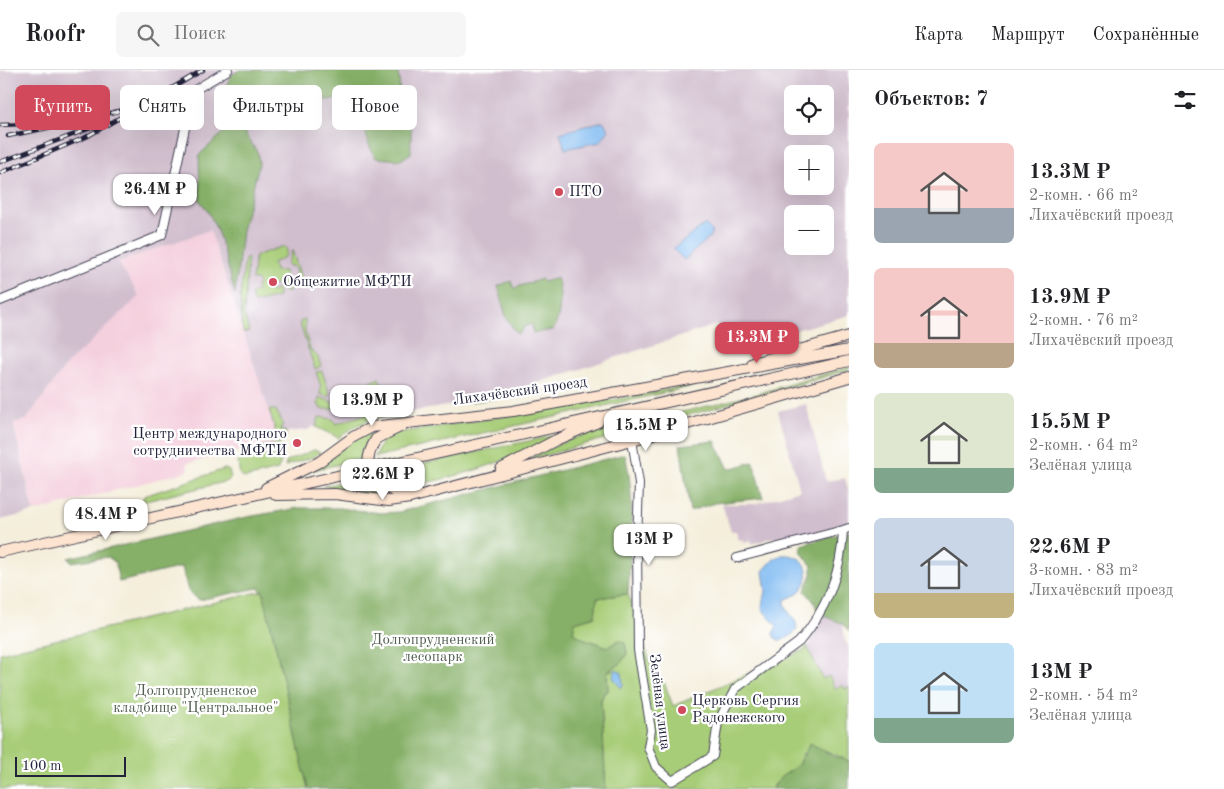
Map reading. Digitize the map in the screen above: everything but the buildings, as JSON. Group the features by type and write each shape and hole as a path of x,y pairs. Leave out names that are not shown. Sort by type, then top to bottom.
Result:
{"main road":[{"name":"Лихачёвский проезд","path":"687,380 849,336"},
{"name":"Лихачёвский проезд","path":"255,494 319,462 361,432 385,424 513,411 849,351"},
{"name":"Лихачёвский проезд","path":"672,401 849,351"},
{"name":"Лихачёвский проезд","path":"0,552 849,361"},
{"path":"484,477 632,440 849,377"},
{"path":"484,477 556,440 624,412"},
{"path":"420,420 395,429 376,440 369,454 369,468 375,480 391,491 421,495"},
{"name":"Лихачёвский проезд","path":"255,494 317,492 389,501 421,495 484,477"}],"street":[{"path":"0,301 162,235 193,91 228,70"},
{"name":"Зелёная улица","path":"632,440 639,483 637,543 638,650 651,730 648,747 656,767 672,781 714,756 718,722 734,689 799,642 806,634 829,594 846,529"},
{"path":"737,558 846,529"}],"shaded area":[{"path":"0,70 849,70 849,315 753,342 716,325 512,391 470,399 470,402 379,417 352,427 320,428 311,426 311,428 306,430 276,433 210,230 118,262 139,296 67,364 26,420 13,423 34,512 0,520"},
{"path":"210,230 240,322 470,402 379,417 352,427 339,436 311,426 311,428 306,430 283,432 279,443 245,448 234,453 187,463 188,471 34,512 13,423 26,420 67,364 138,296 118,262"},
{"path":"806,404 826,481 845,478 849,494 849,524 778,544 774,537 752,544 751,541 745,543 743,539 739,540 736,531 731,531 722,504 755,504 800,490 778,411"},
{"path":"820,614 843,624 845,640 849,648 849,687 845,690 835,689 823,679 807,646 812,643 806,634"}],"green space":[{"path":"240,70 396,70 400,83 400,85 332,85 332,99 322,101 322,85 226,85 231,75"},
{"path":"225,130 246,130 245,134 258,153 259,164 242,231 235,294 218,233 207,210 200,201 199,155"},
{"path":"366,130 411,130 411,153 401,160 376,158"},
{"path":"284,246 287,250 285,257 273,263 275,271 284,271 290,292 284,292 281,283 269,287 271,292 278,289 278,297 254,303 251,295 257,291 256,286 259,285 257,280 252,280 255,256"},
{"path":"292,250 303,284 296,287 293,285 291,278 296,274 294,266 287,266"},
{"path":"248,258 244,313 249,331 243,333 240,296 245,259"},
{"path":"557,278 560,290 560,304 558,318 553,330 533,333 532,324 525,326 517,334 506,317 498,286 511,281 514,288 542,279 543,282"},
{"path":"305,319 305,332 310,349 318,357 321,366 315,369 300,325 300,322"},
{"path":"849,367 849,370 525,461 564,442 590,433 618,426 632,424 634,427 655,422 654,419 753,395"},
{"path":"322,371 330,394 329,397 320,394 321,387 316,372"},
{"path":"379,378 385,393 380,392 378,387 359,394 357,389"},
{"path":"694,384 694,386 375,457 382,441 397,433 630,397"},
{"path":"503,392 504,396 500,398 470,402 469,399"},
{"path":"319,397 332,402 334,409 321,409 318,404"},
{"path":"390,406 393,415 364,422 339,438 316,427 319,417 333,419 336,424"},
{"path":"269,410 276,410 283,424 280,429 286,432 286,438 279,446 260,447 279,443"},
{"path":"376,431 365,445 361,459 314,470 355,439"},
{"path":"552,436 541,444 502,461 430,482 397,485 387,481 379,473"},
{"path":"715,441 729,469 753,462 763,498 715,503 690,511 680,445"},
{"path":"314,450 320,452 313,457 285,466 287,461"},
{"name":"Долгопрудненский лесопарк","path":"625,454 632,506 628,594 597,598 595,616 575,622 573,632 582,638 608,647 619,640 625,643 627,654 620,664 607,672 608,691 604,693 601,700 606,789 308,789 263,591 258,588 199,600 188,591 182,567 119,582 115,562 108,557 71,562 68,558 247,517 299,508 339,508 381,513 399,512"},
{"path":"283,455 278,470 245,478 240,475 238,463 243,457"},
{"path":"225,469 229,471 231,478 228,481 146,501 142,500 144,496"},
{"path":"366,478 372,486 382,493 381,495 323,486"},
{"path":"849,531 849,632 843,624 817,613 815,603 805,591 812,574 812,566 802,553 801,545"},
{"name":"Долгопрудненское кладбище \"Центральное\"","path":"263,591 308,789 0,789 0,653"},
{"path":"628,594 657,684 664,682 673,706 804,650 807,646 823,679 829,676 835,689 843,685 845,689 849,687 849,761 820,748 803,753 798,765 773,786 772,789 606,789 601,700 604,693 608,691 607,672 612,670 627,654 625,643 619,640 608,647 582,638 573,632 575,622 595,616 597,598"},
{"path":"810,743 834,756 849,761 849,789 772,789 781,777 798,765"}],"water":[{"path":"603,121 609,130 600,142 565,149 560,133"},
{"path":"705,224 712,231 710,237 684,260 673,249"},
{"path":"782,555 791,555 803,562 806,567 807,580 804,587 785,600 786,606 797,626 790,636 780,641 774,637 773,633 777,626 762,609 766,591 763,571 774,559"},
{"path":"616,669 622,673 623,685 621,688 613,677"}],"railway":[{"path":"0,125 76,120 114,112 156,97 203,70"},
{"path":"0,173 86,137 120,118"},
{"path":"8,136 37,130"},
{"path":"0,162 86,130"}],"place":[{"name":"ПТО","path":"559,192"},
{"name":"Общежитие МФТИ","path":"273,282"},
{"name":"Центр международного сотрудничества МФТИ","path":"297,443"},
{"name":"Церковь Сергия Радонежского","path":"682,710"}]}
